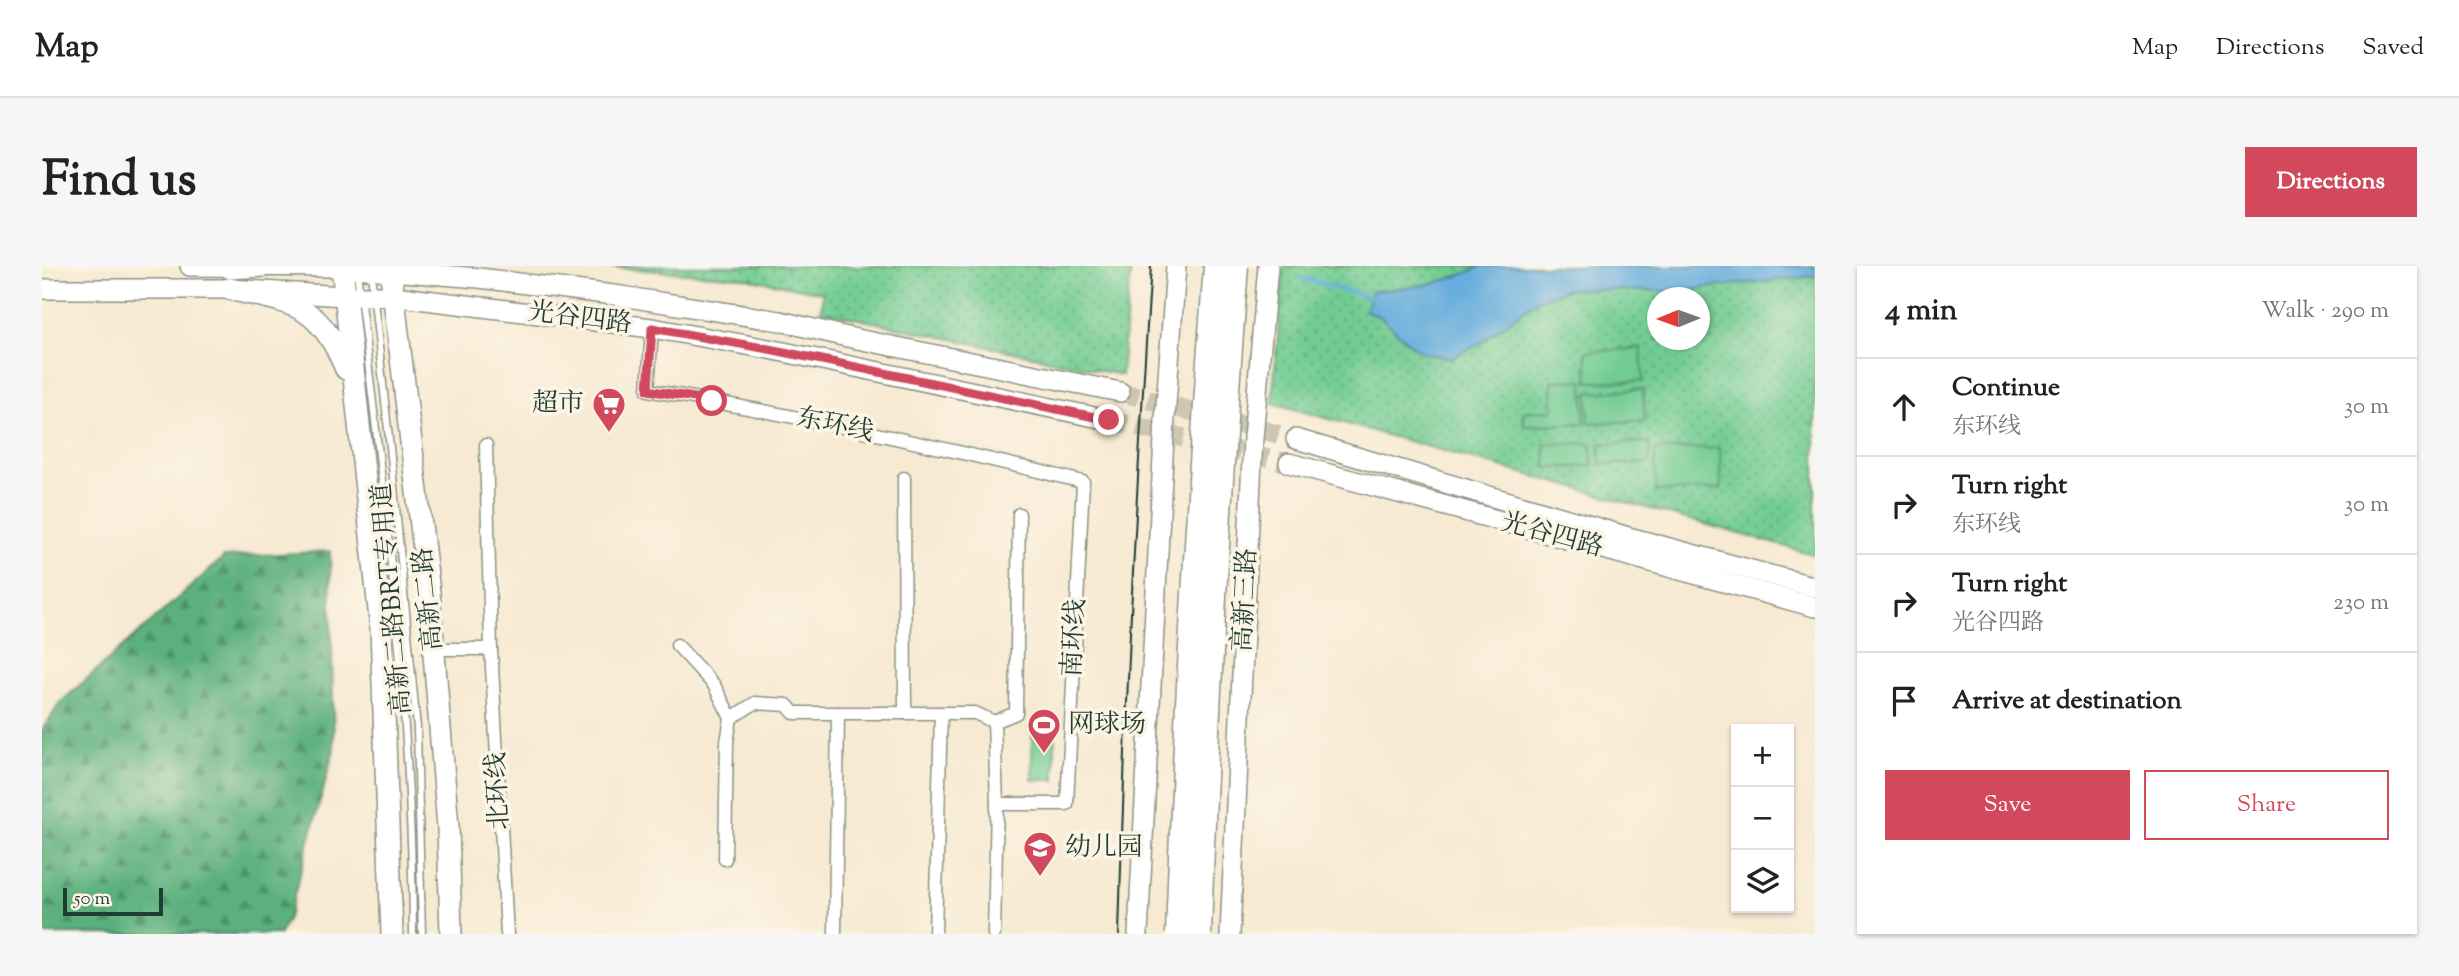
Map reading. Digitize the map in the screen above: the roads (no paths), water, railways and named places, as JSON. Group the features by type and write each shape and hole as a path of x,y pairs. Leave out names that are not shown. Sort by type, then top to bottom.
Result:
{"highway":[{"name":"高新三路","path":"1178,934 1198,513 1216,266"},
{"name":"高新三路","path":"1199,934 1203,780 1217,515 1236,266"}],"main road":[{"name":"光谷四路","path":"190,266 229,278 652,328 774,350 1109,420"},
{"path":"229,278 265,266"},
{"path":"1138,934 1165,419 1176,266"},
{"name":"高新三路","path":"1230,934 1253,438 1268,266"},
{"name":"光谷四路","path":"42,289 365,267 479,278 780,321 846,337 1120,392"},
{"name":"高新二路","path":"365,267 368,296 434,649 448,827 452,934"},
{"name":"高新二路","path":"365,267 368,296 353,386 381,629 392,934"},
{"path":"229,278 304,310 317,320 339,352 353,386"},
{"name":"光谷四路","path":"1296,439 1632,538 1815,587"},
{"name":"光谷四路","path":"1289,463 1815,607"}],"street":[{"name":"东环线","path":"652,328 648,390 972,454 1083,482"},
{"name":"北环线","path":"486,445 491,649 507,934"},
{"path":"904,478 905,713"},
{"name":"南环线","path":"997,804 1067,804 1083,482"},
{"path":"731,718 755,703 787,705 794,713 975,713 994,722 1016,713 1019,514"},
{"path":"677,645 714,685 731,718 727,742 725,859"},
{"path":"434,649 491,649"},
{"path":"835,934 838,713"},
{"path":"935,934 941,713"},
{"path":"994,722 997,804 994,934"}],"lane":[{"name":"高新二路BRT专用道","path":"368,296 401,690 414,934"},
{"name":"高新二路BRT专用道","path":"368,296 393,466 417,728 422,934"}],"water":[{"path":"1481,266 1815,266 1815,276 1710,287 1647,287 1647,291 1568,289 1537,300 1479,344 1451,358 1427,354 1411,345 1382,318 1365,310 1373,291 1441,281"}],"waterway":[{"path":"1302,278 1375,299"}],"tunnel":[{"path":"1120,392 1296,439"},
{"path":"1109,420 1289,463"}],"tram line":[{"path":"1119,934 1124,767 1151,266"}],"place":[{"name":"超市","path":"609,434"},
{"name":"网球场","path":"1044,755"},
{"name":"幼儿园","path":"1040,878"}]}
